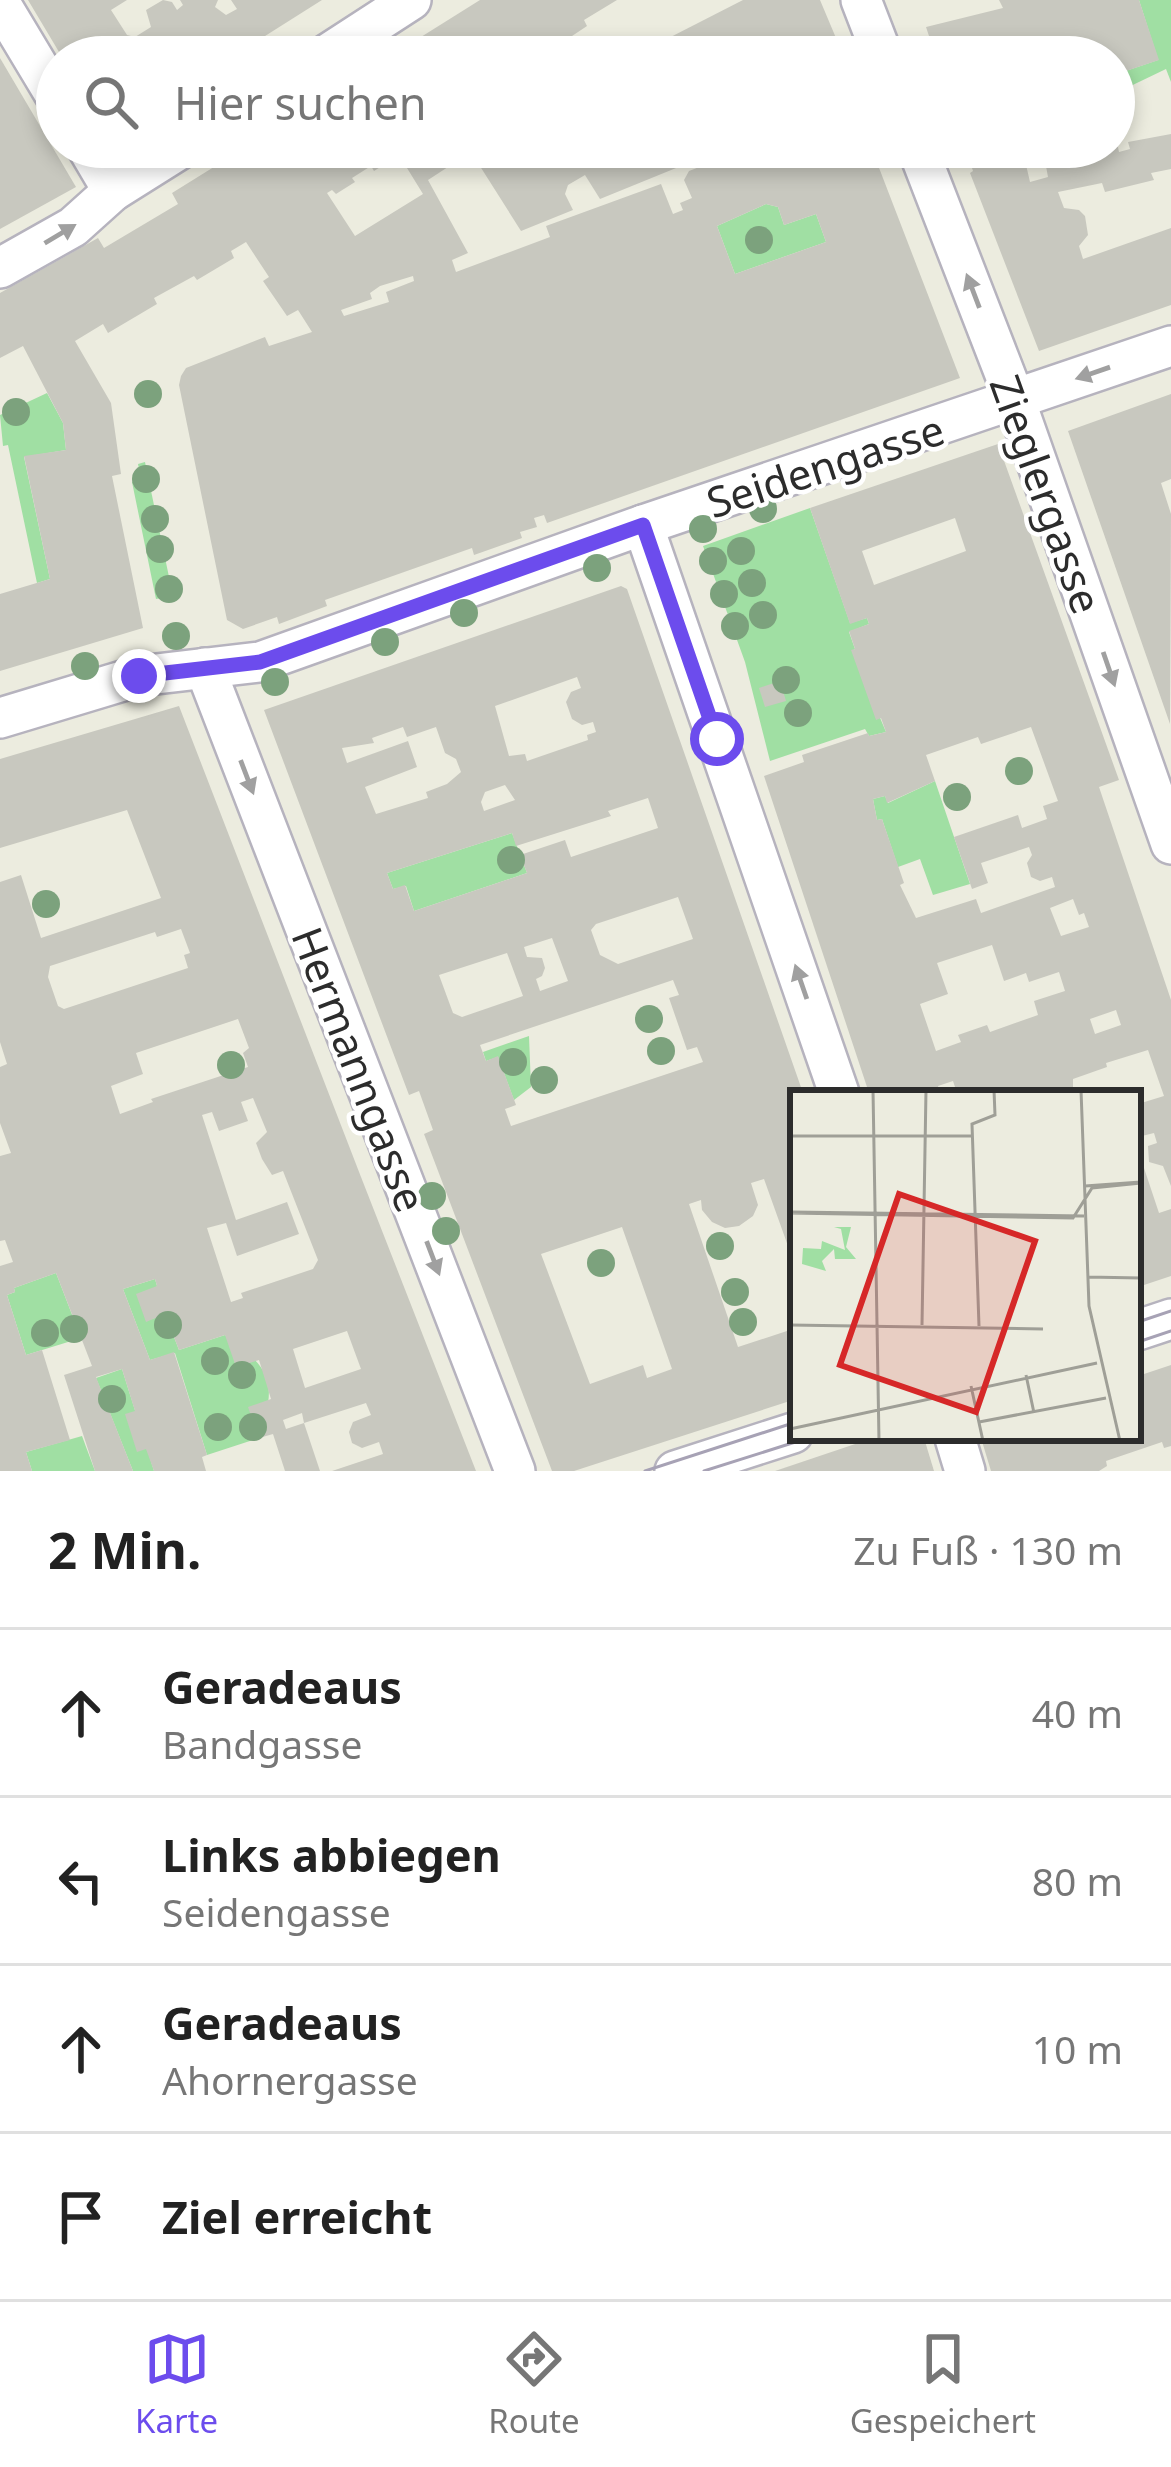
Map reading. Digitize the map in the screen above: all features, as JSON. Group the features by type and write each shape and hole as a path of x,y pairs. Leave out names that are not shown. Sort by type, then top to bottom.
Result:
{"street":[{"path":"355,36 411,0"},
{"path":"861,0 875,36"},
{"path":"0,3 36,63"},
{"path":"99,168 113,191"},
{"path":"0,268 73,227 113,191 150,168"},
{"name":"Zieglergasse","path":"925,168 1015,400 1171,844"},
{"name":"Seidengasse","path":"0,718 139,676 260,662 643,525 1171,346"},
{"path":"643,525 838,1090"},
{"name":"Hermanngasse","path":"205,668 514,1471"},
{"path":"1141,1329 1171,1319"},
{"path":"675,1471 790,1434"},
{"path":"956,1441 965,1471"}],"green space":[{"path":"1139,0 1171,0 1171,82 1166,69 1135,84 1135,68 1158,60"},
{"path":"766,204 778,207 784,225 816,214 826,242 735,274 717,226"},
{"path":"47,393 63,423 66,450 24,457 50,579 37,583 8,445 3,446 0,415"},
{"path":"145,462 173,596 156,599 132,482 141,480 138,464"},
{"path":"810,508 850,623 867,618 869,624 849,632 852,651 886,732 869,736 865,729 770,761 745,662 703,546"},
{"path":"935,781 970,884 933,895 920,859 898,867 873,799 885,796 888,803"},
{"path":"512,833 527,873 414,911 406,886 393,889 387,873"},
{"path":"529,1036 531,1087 514,1100 498,1057 486,1061 483,1052"},
{"path":"56,1273 81,1338 26,1355 7,1295"},
{"path":"155,1279 146,1321 165,1314 179,1350 225,1335 262,1368 269,1390 259,1438 207,1455 175,1353 150,1360 123,1289"},
{"path":"122,1369 154,1471 133,1471 96,1378"},
{"path":"82,1436 95,1471 32,1471 26,1452"}],"building":[{"path":"28,0 127,0 111,10 131,36 49,36"},
{"path":"163,0 172,2 177,10 183,5 180,0 218,0 215,7 226,15 237,9 231,0 322,0 265,36 137,36 151,27 146,10"},
{"path":"480,0 617,0 584,20 587,26 572,36 423,36"},
{"path":"743,0 820,0 835,36 673,36"},
{"path":"999,0 1139,0 1159,60 1135,68 1135,36 929,36 926,27 1003,8"},
{"path":"0,58 36,119 36,168 65,168 76,187 0,229"},
{"path":"1171,134 1171,169 1151,173 1154,180 1105,192 1102,183 1058,192 1064,208 1085,216 1088,235 1079,246 1083,259 1171,228 1171,305 1039,351 973,171 1027,168 1030,182 1048,177 1046,168 1135,168 1135,141"},
{"path":"212,168 368,168 336,194 327,193 355,236 423,194 407,168 446,168 428,180 468,253 452,260 456,272 550,237 546,226 661,184 673,214 683,210 680,203 692,198 684,180 697,168 879,168 960,378 547,523 544,515 534,518 537,527 520,532 522,538 474,555 472,548 325,600 327,606 279,624 277,617 243,629 227,620 179,385 181,376 186,368 265,337 269,346 312,332 298,310 287,316 263,281 269,277 246,242 231,251 234,258 154,298 157,304 108,333 103,324 75,341 111,403 121,474 112,476 143,628 0,671 0,594 50,579 24,456 66,450 63,423 23,346 0,358 0,293 98,238 104,248 178,204 172,193","holes":["766,204 778,207 784,225 816,214 826,242 735,274 717,226","413,276 414,281 386,292 389,302 344,316 341,310 372,299 370,293 380,286"]},
{"path":"481,168 676,168 600,199 585,175 568,185 565,194 573,210 521,231"},
{"path":"1171,394 1171,479 1161,483 1171,514 1170,724 1068,431"},
{"path":"998,444 1119,780 1099,787 1171,1000 1171,1186 1163,1166 1149,1162 1148,1146 1157,1143 1154,1133 1141,1136 1141,1103 1164,1096 1148,1050 1073,1079 1073,1090 956,1090 953,1081 938,1086 939,1090 868,1090 764,776 804,762 802,755 868,733 886,732 881,718 876,720 851,650 855,649 849,631 869,624 867,618 850,624 810,508","holes":["955,518 966,551 874,585 862,551","1031,727 1058,801 1043,806 1047,819 1022,828 1018,815 954,837 972,889 988,883 981,863 1029,847 1031,877 1040,881 1052,877 1055,887 981,913 976,899 916,918 900,885 904,883 873,799 885,796 887,803 935,781 926,755 978,737 981,744","1073,899 1089,927 1061,936 1050,908","992,945 1004,981 1026,973 1029,982 1059,972 1065,991 1034,1001 1038,1015 990,1032 987,1025 958,1035 961,1042 936,1051 920,1004 948,994 937,963","1116,1010 1121,1025 1095,1034 1090,1019"]},
{"path":"621,586 627,589 802,1090 790,1090 790,1252 764,1179 751,1183 758,1205 753,1216 739,1226 725,1228 712,1222 701,1200 689,1204 738,1347 790,1330 790,1401 574,1471 552,1471 424,1134 433,1130 419,1091 409,1095 264,710","holes":["577,677 581,688 571,692 566,702 572,719 582,725 593,722 596,732 587,735 588,740 527,761 525,754 509,756 495,706","403,727 407,737 436,727 445,753 456,759 461,772 426,792 428,798 376,814 365,787 417,767 408,741 347,763 342,748 374,743 372,738","505,785 515,800 484,811 485,792","648,798 658,828 571,857 565,840 520,855 527,873 414,911 405,885 393,889 387,873 512,833 516,846 611,816 608,811","678,897 693,939 618,964 600,955 591,930 596,924","552,938 568,981 540,991 536,979 545,968 542,958 527,957 524,947","507,953 523,996 462,1017 453,1013 439,975","673,980 679,995 669,998 687,1050 697,1047 703,1062 511,1126 505,1109 516,1105 498,1056 486,1061 480,1045","622,1227 672,1369 647,1378 643,1365 590,1384 541,1254"]},
{"path":"780,681 786,701 765,707 759,688"},
{"path":"179,706 476,1471 332,1471 383,1454 379,1442 362,1448 352,1443 353,1422 371,1415 366,1403 304,1423 320,1471 285,1471 273,1434 259,1438 248,1407 271,1399 259,1360 236,1367 225,1335 179,1350 165,1314 146,1322 136,1294 157,1286 155,1279 123,1289 150,1360 174,1352 207,1455 202,1457 206,1471 154,1471 146,1449 137,1452 125,1414 135,1411 122,1369 96,1377 133,1471 95,1471 64,1375 92,1366 56,1273 7,1295 26,1355 42,1350 70,1440 26,1452 32,1471 0,1471 0,1266 13,1262 5,1240 0,1241 0,1156 11,1153 0,1123 0,1067 7,1064 0,1042 0,882 21,875 41,938 161,898 127,810 0,848 0,759","holes":["181,929 190,953 184,955 188,968 64,1009 58,1006 48,977 50,966 155,932 157,937","238,1019 249,1048 243,1053 248,1067 120,1114 111,1086 143,1074 136,1053","253,1098 267,1132 256,1143 262,1159 272,1175 283,1171 318,1260 313,1269 241,1293 243,1298 231,1302 207,1228 226,1223 237,1256 299,1234 287,1202 236,1220 202,1115 212,1112 219,1131 248,1121 241,1102","347,1331 361,1369 305,1388 293,1349","302,1413 304,1423 286,1429 283,1420"]},
{"path":"1141,1159 1159,1213 1171,1209 1171,1276 1141,1286"},
{"path":"1171,1365 1171,1446 1164,1448 1162,1442 1106,1461 1107,1466 1099,1471 991,1471 982,1441 1141,1441 1141,1375"},
{"path":"864,1441 925,1441 934,1471 775,1471"}],"tram line":[{"path":"1141,1321 1171,1311"},
{"path":"1141,1341 1171,1331"},
{"path":"645,1471 790,1424"},
{"path":"704,1471 799,1441"}],"route":[{"path":"139,676 260,662 643,525 717,739"}]}
